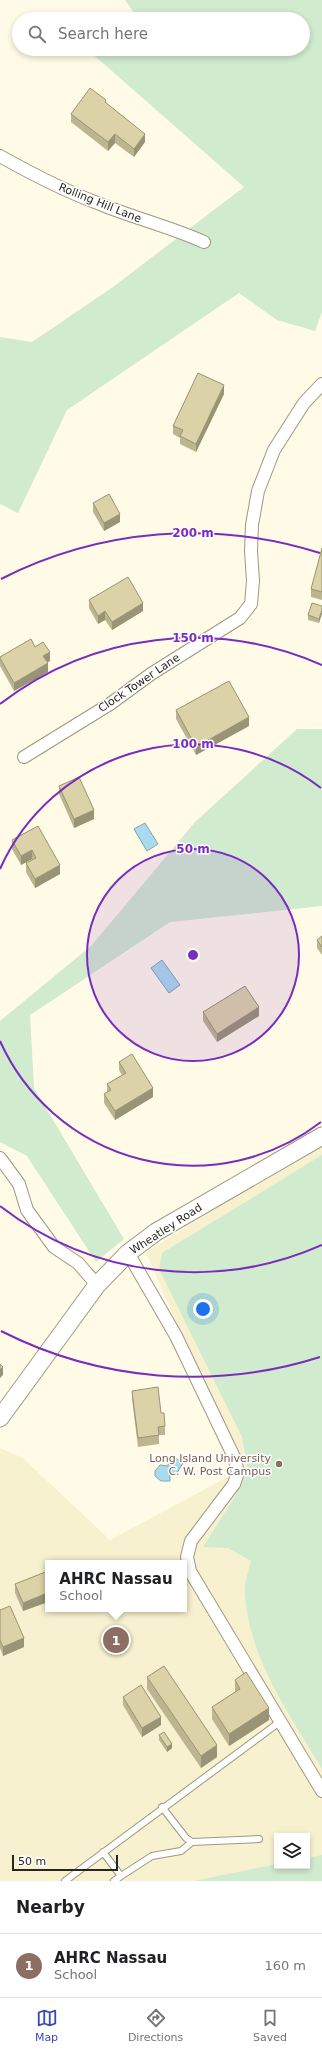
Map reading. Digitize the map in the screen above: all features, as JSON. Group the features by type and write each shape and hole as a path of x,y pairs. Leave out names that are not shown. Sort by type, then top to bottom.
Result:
{"main road":[{"name":"Wheatley Road","path":"0,1418 97,1285 128,1253 156,1232 322,1136"}],"street":[{"name":"Rolling Hill Lane","path":"0,156 36,177 100,204 204,242"},
{"name":"Clock Tower Lane","path":"24,757 110,704 151,674 240,618 250,604 253,581 251,551 252,525 258,491 274,450 304,403 322,384"},
{"path":"0,1158 18,1184 28,1210 54,1247 78,1263 97,1285"},
{"path":"128,1253 176,1336 234,1457 238,1472 234,1484 191,1541 187,1557 190,1571 322,1790"}],"lane":[{"path":"65,1881 162,1807 281,1720"},
{"path":"162,1807 186,1838 192,1842 260,1840"},
{"path":"114,1881 152,1856 180,1852 192,1842"},
{"path":"103,1852 121,1876"}],"shaded area":[{"path":"322,1142 322,1881 0,1881 0,1448 23,1458 110,1540 237,1472 234,1457 146,1252"}],"green space":[{"path":"125,0 322,0 322,312 315,331 277,320 239,293 67,410 18,513 0,504 0,337 32,342 113,287 244,187 95,56 310,56 310,12 134,12"},
{"path":"297,729 322,729 322,906 170,922 30,1015 34,1088 124,1239 96,1262 27,1156 0,1142 0,1021 91,946 195,822"},
{"name":"Long Island University C. W. Post Campus","path":"322,1155 322,1769 273,1686 254,1641 248,1618 245,1594 246,1581 251,1561 228,1548 203,1547 234,1498 248,1469 242,1437 159,1269 162,1253"},
{"path":"322,1855 322,1881 194,1881 274,1865 274,1869 310,1869 310,1857"}],"water":[{"path":"145,823 158,844 147,851 134,829"},
{"path":"162,960 180,985 169,993 151,968"},
{"path":"169,1457 174,1457 183,1463 177,1473 170,1473 170,1481 161,1481 155,1476 155,1471 160,1465 168,1466"}],"building":[{"path":"90,88 145,134 134,149 115,134 108,142 71,114"},
{"path":"198,373 224,385 196,444 180,436 183,430 173,426"},
{"path":"109,494 120,514 104,523 93,503"},
{"path":"322,548 322,592 311,589"},
{"path":"128,577 143,603 112,622 105,611 98,616 89,600"},
{"path":"312,603 322,606 319,619 308,615"},
{"path":"31,639 35,647 43,642 50,652 43,656 48,663 14,683 0,657"},
{"path":"229,681 249,717 196,747 176,710"},
{"path":"79,777 94,810 74,819 59,786"},
{"path":"38,826 60,865 35,879 26,863 36,858 32,850 21,856 12,840"},
{"path":"322,936 322,947 317,940"},
{"path":"245,986 259,1007 217,1034 203,1012"},
{"path":"132,1054 153,1088 115,1111 104,1094 111,1090 107,1084 126,1073 119,1062"},
{"path":"158,1387 161,1413 164,1413 165,1426 158,1427 159,1435 138,1438 132,1391"},
{"path":"45,1572 45,1594 23,1603 15,1584"},
{"path":"10,1606 24,1638 3,1647 0,1640 0,1610"},
{"path":"164,1666 217,1745 201,1756 147,1677"},
{"path":"246,1672 269,1708 229,1734 212,1707 240,1689 235,1680"},
{"path":"141,1685 161,1717 142,1728 123,1697"},
{"path":"164,1732 172,1744 167,1747 159,1735"}],"place":[{"name":"Long Island University C. W. Post Campus","path":"279,1464"},
{"name":"AHRC Nassau","path":"116,1640"}]}
